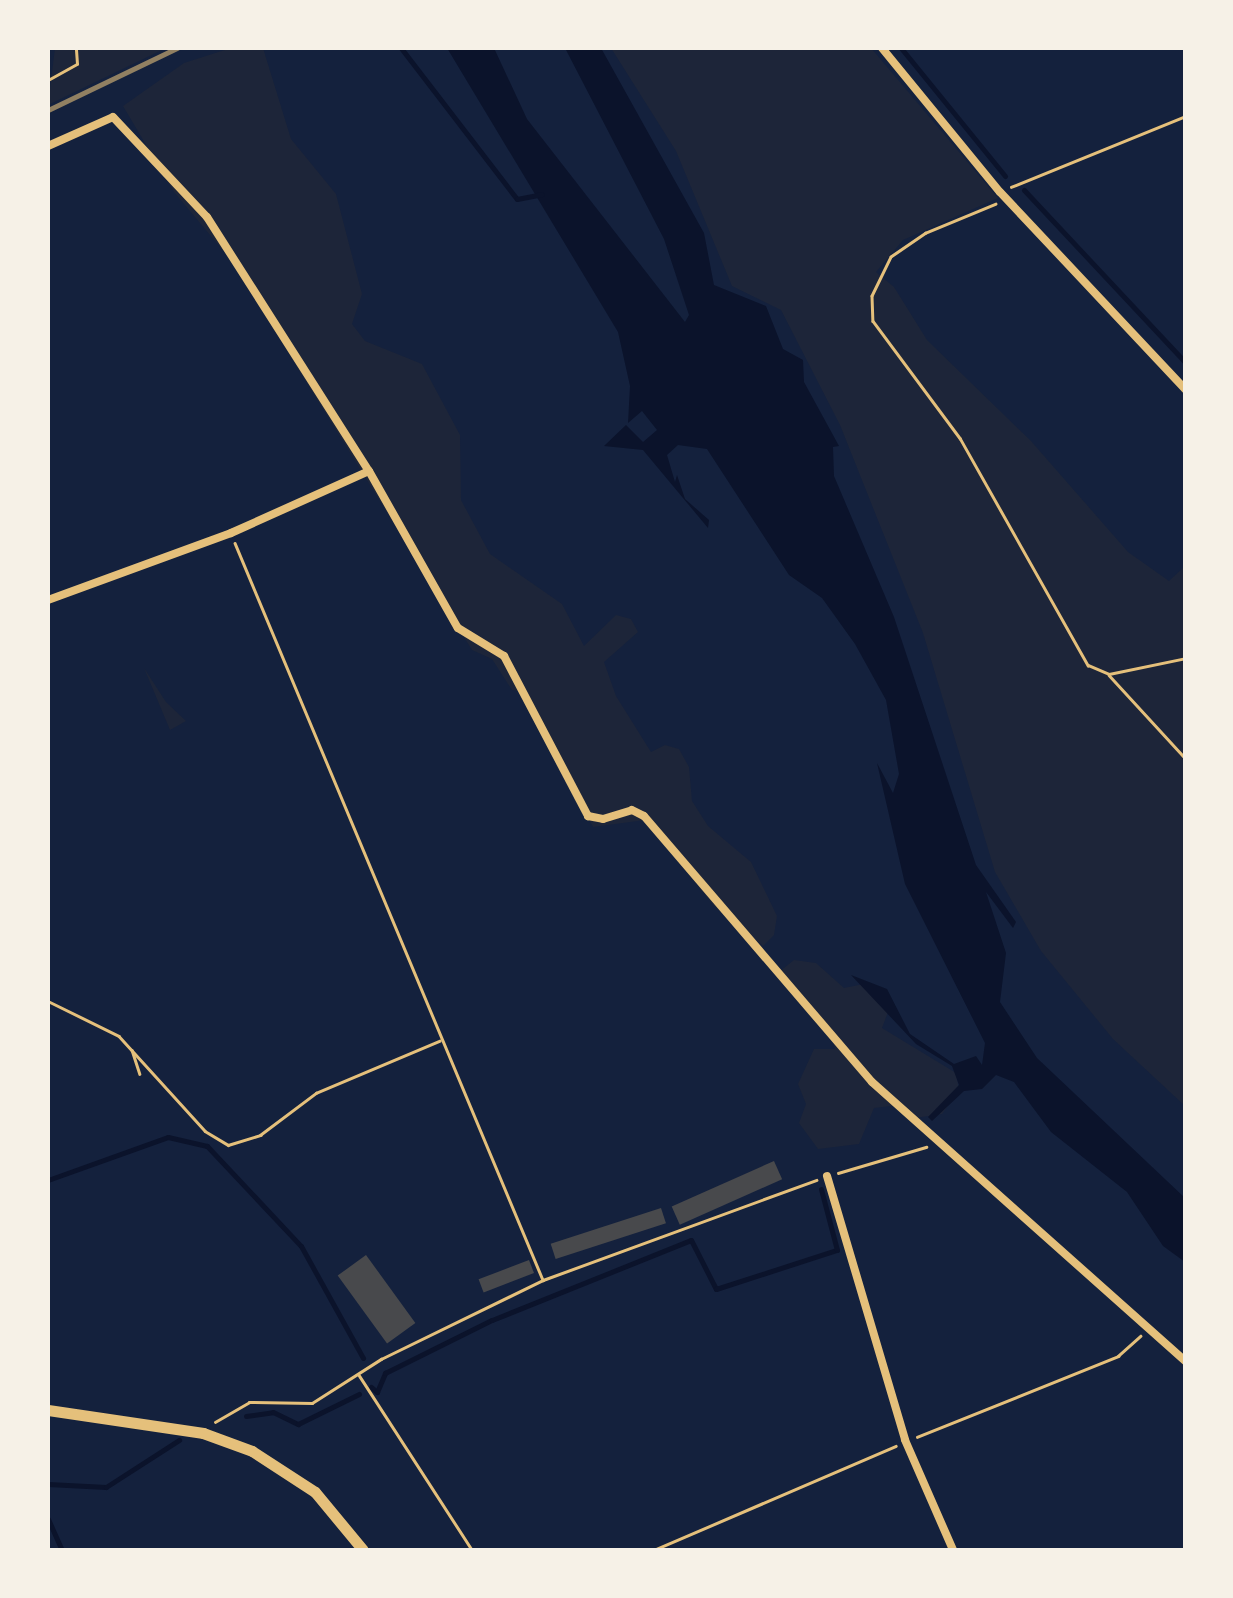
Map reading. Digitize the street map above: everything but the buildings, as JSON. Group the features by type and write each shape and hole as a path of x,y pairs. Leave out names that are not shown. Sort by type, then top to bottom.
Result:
{"main road":[{"path":"48,1410 203,1434 296,1477 336,1512 363,1550"}],"street":[{"path":"882,48 1007,200 1186,390"},
{"path":"48,146 113,116 207,218 369,471 458,628 504,656 588,816 632,810 644,816 872,1082 1186,1362"},
{"path":"48,600 231,532 369,471"},
{"path":"828,1176 905,1440 953,1550"}],"path":[{"path":"48,80 77,64 76,48"},
{"path":"1000,192 1186,116"},
{"path":"1007,200 926,232 891,256 872,296 872,321 960,438 1075,649 1098,674 1186,658"},
{"path":"231,532 543,1280"},
{"path":"1109,674 1186,759"},
{"path":"48,1001 92,1020 133,1049 205,1131 228,1145 260,1135 316,1092 440,1040"},
{"path":"133,1049 130,1060 140,1074"},
{"path":"203,1434 249,1402 300,1406 543,1280 828,1176 940,1141"},
{"path":"359,1375 472,1550"}],"shaded area":[{"path":"55,48 166,48 48,105"},
{"path":"231,48 263,48 291,139 336,194 362,294 352,324 365,341 422,364 460,435 461,500 490,554 562,604 584,646 616,615 631,619 638,632 604,662 616,696 651,752 665,745 679,749 689,767 692,801 708,826 751,862 777,916 774,935 763,946 714,906 645,820 593,827 522,691 512,690 492,659 472,650 231,260 174,192 123,106 184,63"},
{"path":"447,48 494,48 527,119 685,322 689,315 664,239 565,48 601,48 704,233 714,285 766,306 783,349 803,360 804,382 839,446 833,447 834,476 894,617 976,865 1016,922 1013,928 986,892 1006,953 1000,1002 1037,1058 1185,1198 1185,1262 1163,1246 1127,1192 1051,1132 1014,1082 996,1075 982,1089 964,1091 932,1121 928,1117 959,1085 952,1066 916,1044 851,975 887,989 910,1034 954,1064 976,1056 982,1065 985,1043 905,884 877,763 893,793 899,774 886,700 855,644 822,598 789,575 707,449 678,445 667,455 675,482 677,475 685,499 709,520 708,528 643,450 604,446 626,425 643,442 657,430 642,411 628,423 630,386 618,332"},
{"path":"611,48 871,48 998,198 903,240 876,272 894,287 927,340 1031,441 1128,552 1169,581 1185,566 1185,1106 1113,1039 1041,951 995,872 923,633 840,425 781,310 732,286 676,151"},
{"path":"144,668 166,702 186,721 170,730"},
{"path":"794,960 816,963 844,988 864,984 890,1007 882,1028 956,1073 959,1090 942,1114 915,1118 900,1105 874,1108 859,1144 818,1149 799,1123 806,1104 798,1084 814,1049 835,1049 831,1035 779,972"}],"waterway":[{"path":"401,48 517,199 542,194"},
{"path":"901,48 1005,176"},
{"path":"1024,190 1186,363"},
{"path":"48,1180 168,1137 207,1146 301,1246 363,1358"},
{"path":"371,1387 377,1392 385,1373 492,1320 691,1240 716,1289 837,1250 821,1189"},
{"path":"246,1416 273,1412 298,1424 359,1394"},
{"path":"48,1484 106,1487 179,1440"},
{"path":"48,1519 62,1550"}],"railway":[{"path":"48,110 177,48"}]}
